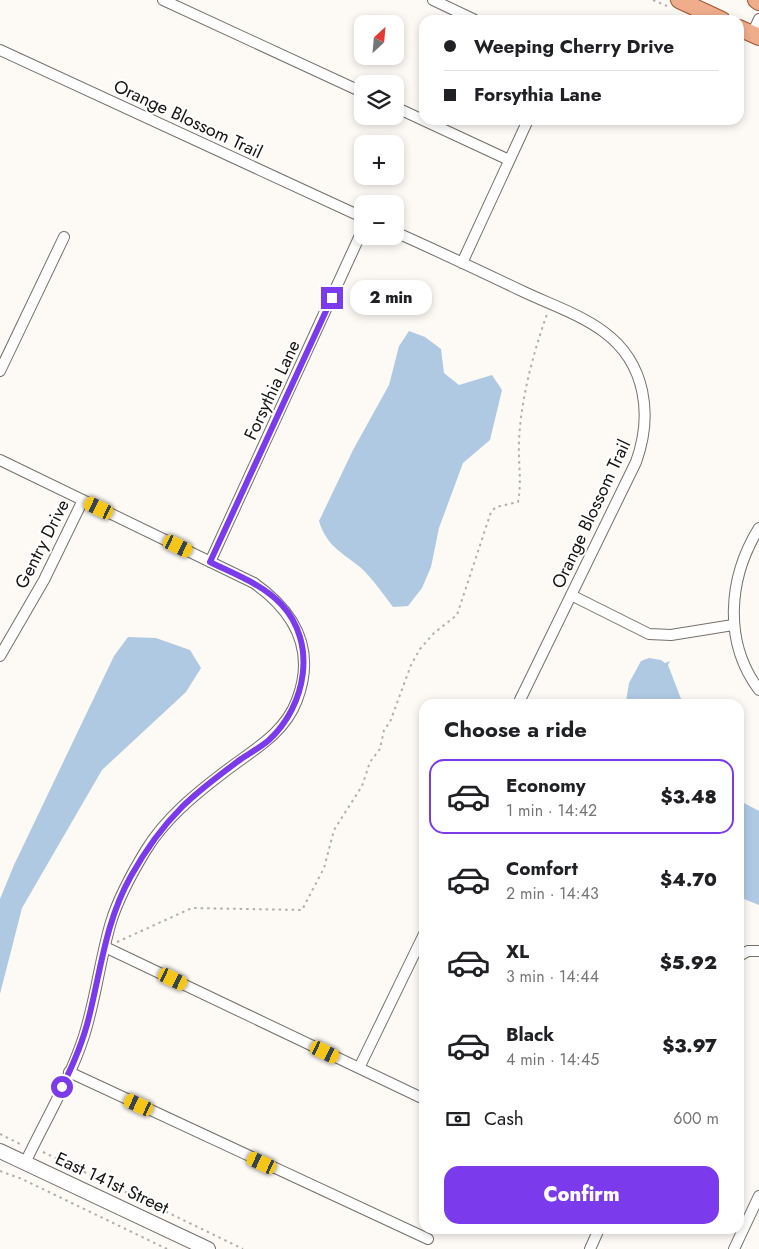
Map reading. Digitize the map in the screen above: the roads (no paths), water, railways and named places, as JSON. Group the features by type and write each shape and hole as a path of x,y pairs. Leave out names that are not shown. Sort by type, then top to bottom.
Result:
{"main road":[{"path":"679,0 711,15"}],"street":[{"path":"163,0 354,88"},
{"path":"433,0 464,15"},
{"name":"Orange Blossom Trail","path":"0,50 354,213"},
{"path":"404,111 419,118"},
{"path":"434,125 509,160"},
{"path":"462,263 526,125"},
{"name":"Orange Blossom Trail","path":"404,236 595,326 621,348 634,368 642,389 646,421 644,436 636,462 520,699"},
{"path":"0,371 64,237"},
{"name":"Forsythia Lane","path":"210,562 356,245"},
{"path":"0,460 254,584 281,604 289,615 298,635 304,660 303,679 297,700 289,716 268,741 202,789 164,827 147,848 122,892 111,921 89,1017 69,1072 25,1162"},
{"name":"Gentry Drive","path":"0,656 44,580 83,500"},
{"path":"759,528 751,541 742,565 736,590 733,625 742,660 759,690"},
{"path":"571,595 649,634 671,635 733,625"},
{"path":"359,1068 419,944"},
{"path":"105,947 419,1097"},
{"path":"744,953 759,951"},
{"path":"69,1072 428,1239"},
{"name":"East 141st Street","path":"0,1151 208,1249"},
{"path":"744,1228 759,1196"},
{"path":"590,1249 598,1234"},
{"path":"734,1249 741,1234"}],"water":[{"path":"409,331 425,337 441,349 444,373 459,385 492,375 502,390 490,440 463,463 439,528 431,567 422,588 408,606 393,607 364,571 330,542 319,521 353,450 389,385 399,346"},
{"path":"128,637 156,638 190,650 201,668 186,692 102,770 22,908 0,994 0,899 14,865 114,656"},
{"path":"649,658 661,660 665,663 670,661 668,665 681,699 626,699 629,683 641,661"},
{"path":"744,803 759,811 759,905 744,899"}]}
